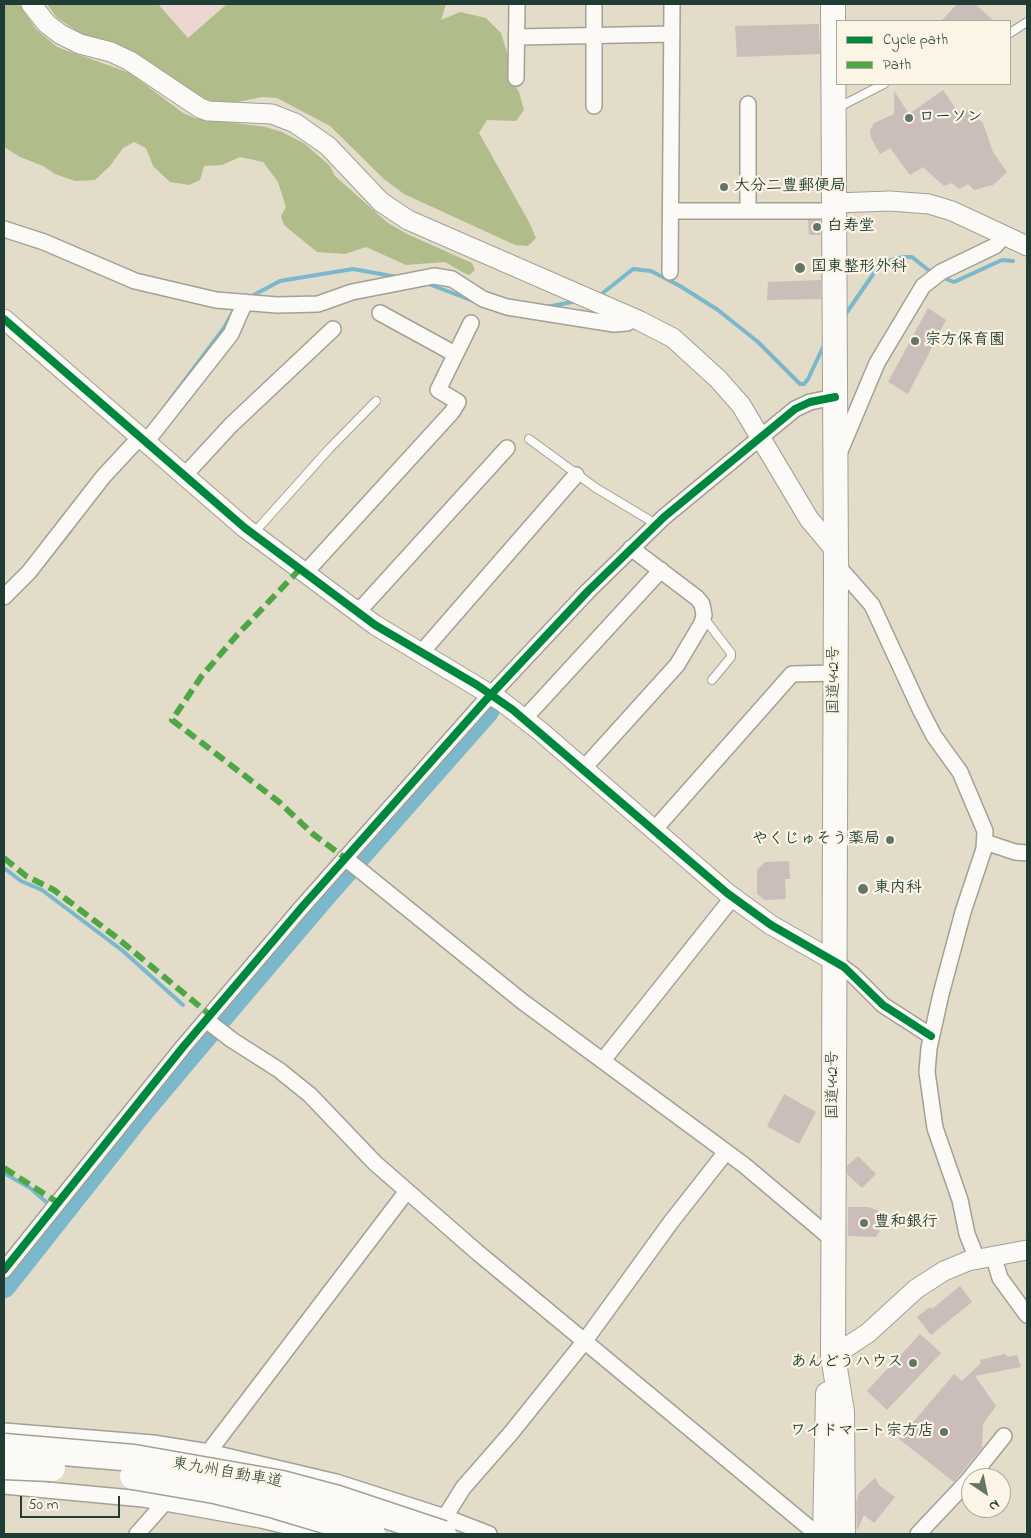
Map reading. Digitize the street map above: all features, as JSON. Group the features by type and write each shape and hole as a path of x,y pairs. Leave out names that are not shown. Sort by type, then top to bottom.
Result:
{"highway":[{"name":"国道442号","path":"824,1534 826,1412 833,1356 835,207 833,4"},
{"name":"国道442号","path":"833,1356 842,1412 843,1534"},
{"name":"東九州自動車道","path":"4,1447 134,1458 282,1484 444,1526"},
{"name":"東九州自動車道","path":"4,1466 97,1472 154,1479 275,1505 372,1534"}],"street":[{"path":"30,4 42,19 60,34 80,44 111,52 130,61 200,108 218,112 272,114 295,123 328,146 381,202 408,220 664,332 690,352 733,395 761,437 809,519 875,610 934,736 954,762 984,825 985,842 956,936 931,1036 926,1072 930,1104 942,1149 962,1207 967,1234 1027,1315"},
{"path":"516,78 517,4"},
{"path":"594,4 594,106"},
{"path":"670,272 672,4"},
{"path":"518,36 672,34"},
{"path":"748,104 748,211"},
{"path":"671,211 748,211 835,207 890,201 929,204 1027,246"},
{"path":"4,229 44,242 135,281 204,298 277,305 318,304 352,292 434,276 452,279 483,299 506,307 614,324 627,322 630,316"},
{"path":"835,465 877,363 923,286 941,272 996,246 1005,236"},
{"path":"4,597 29,572 104,478 143,440 231,334 245,302"},
{"path":"380,313 455,354"},
{"path":"4,319 253,534 357,613 491,695 524,719 733,897 771,925 834,961 848,971 883,1005 931,1036"},
{"path":"304,573 452,412 458,402 438,390 471,323"},
{"path":"184,476 231,425 333,329"},
{"path":"4,1270 67,1189 206,1020 345,858 491,695 656,524 802,405 835,397"},
{"path":"357,613 507,448"},
{"path":"422,653 576,475"},
{"path":"583,769 677,665 703,617 704,610 697,598 631,548"},
{"path":"524,719 661,570"},
{"path":"654,830 792,674 835,673"},
{"path":"985,842 1015,852 1027,853"},
{"path":"345,858 524,1002 604,1059 726,1152 833,1240"},
{"path":"604,1059 733,897"},
{"path":"206,1020 232,1040 279,1070 310,1095 375,1163 584,1342 716,1448 812,1530 824,1534"},
{"path":"444,1526 463,1488 511,1434 584,1342 659,1238 726,1152"},
{"path":"138,1534 209,1452 408,1191"},
{"path":"833,1356 868,1333 926,1283 952,1267 985,1257 1027,1250"},
{"path":"4,1431 143,1442 209,1452 336,1482 444,1526 489,1534"},
{"path":"918,1534 967,1482 1004,1436"},
{"path":"4,1486 106,1494 165,1502 319,1534"}],"lane":[{"path":"1011,31 1027,22"},
{"path":"834,110 882,85"},
{"path":"253,534 323,456 376,402"},
{"path":"529,439 576,475 656,524"},
{"path":"703,617 731,653 731,657 712,680"}],"shaded area":[{"path":"160,4 224,4 188,36"}],"green space":[{"path":"4,4 19,4 36,29 57,47 130,73 183,113 195,118 266,127 282,132 305,144 330,166 335,176 388,223 407,234 472,263 475,270 469,275 445,262 406,265 366,247 345,254 317,252 284,225 281,216 286,207 278,182 263,162 240,157 222,165 204,166 200,180 189,185 170,182 153,166 146,148 134,142 123,148 110,166 95,180 75,181 55,174 43,166 20,157 4,147"},
{"path":"47,4 158,4 188,38 227,4 446,4 441,20 460,12 486,18 501,33 509,59 507,72 519,92 524,110 516,121 487,120 479,133 536,238 528,246 515,245 404,194 384,179 330,126 277,98 262,97 227,104 203,106 159,73 148,61 83,39 77,31 57,18"}],"building":[{"path":"957,4 975,4 993,20 942,20"},
{"path":"819,24 820,54 737,57 735,26"},
{"path":"943,90 958,112 965,108 983,123 993,152 1007,172 993,185 974,190 968,184 959,189 952,183 944,186 923,167 910,175 890,148 880,154 871,138 870,130 874,123 894,114 894,91 909,114"},
{"name":"白寿堂","path":"808,220 820,220 820,235 809,235"},
{"name":"国東整形外科","path":"821,280 821,299 767,300 768,282"},
{"name":"宗方保育園","path":"928,308 946,320 908,394 888,382"},
{"path":"789,861 790,879 785,879 786,899 765,900 757,894 757,870 765,862"},
{"path":"784,1094 816,1112 799,1144 767,1126"},
{"path":"858,1156 876,1174 862,1188 847,1174 847,1166"},
{"name":"豊和銀行","path":"848,1207 868,1207 879,1211 880,1230 876,1237 848,1236"},
{"path":"960,1286 972,1302 931,1335 917,1317 930,1307 932,1309"},
{"name":"あんどうハウス","path":"920,1334 941,1353 887,1410 867,1391"},
{"name":"ワイドマート宗方店","path":"1005,1354 1008,1357 1017,1355 1021,1367 975,1376 996,1406 983,1424 982,1448 966,1468 961,1468 961,1474 954,1482 899,1439 954,1374 962,1381 981,1363 980,1360"},
{"path":"875,1478 880,1486 895,1497 874,1523 864,1515 857,1531 856,1503 859,1493"}],"waterway":[{"path":"845,315 876,270 887,261 912,257 932,273"},
{"path":"941,277 954,282 1002,260 1013,261"},
{"path":"248,298 280,281 353,269 397,277"},
{"path":"599,296 633,269 651,271 680,286 718,310 758,342 800,384 804,384 808,379 825,343"},
{"path":"426,283 476,302"},
{"path":"547,307 577,301"},
{"path":"164,408 224,328 234,310"},
{"path":"50,556 71,530"},
{"path":"4,1286 143,1110 324,896 488,710"},
{"path":"4,868 21,881 42,890 123,951 183,1005"},
{"path":"4,1173 30,1188 51,1206"}],"marked path":[{"path":"300,569 237,635 201,677 172,720 279,802 313,834 345,858"},
{"path":"4,858 26,876 54,890 116,937 210,1015"},
{"path":"4,1168 57,1202"}],"cycle path":[{"path":"4,319 245,528 375,625 477,685 513,710 727,893 771,925 844,967 883,1005 931,1036"},
{"path":"4,1270 183,1047 302,907 484,702 588,591 664,517 795,409 810,402 835,397"}],"place":[{"name":"ローソン","path":"909,118"},
{"name":"大分二豊郵便局","path":"724,187"},
{"name":"白寿堂","path":"817,227"},
{"name":"国東整形外科","path":"800,268"},
{"name":"宗方保育園","path":"915,341"},
{"name":"やくじゅそう薬局","path":"890,840"},
{"name":"東内科","path":"863,889"},
{"name":"豊和銀行","path":"864,1223"},
{"name":"あんどうハウス","path":"913,1363"},
{"name":"ワイドマート宗方店","path":"944,1432"}]}
